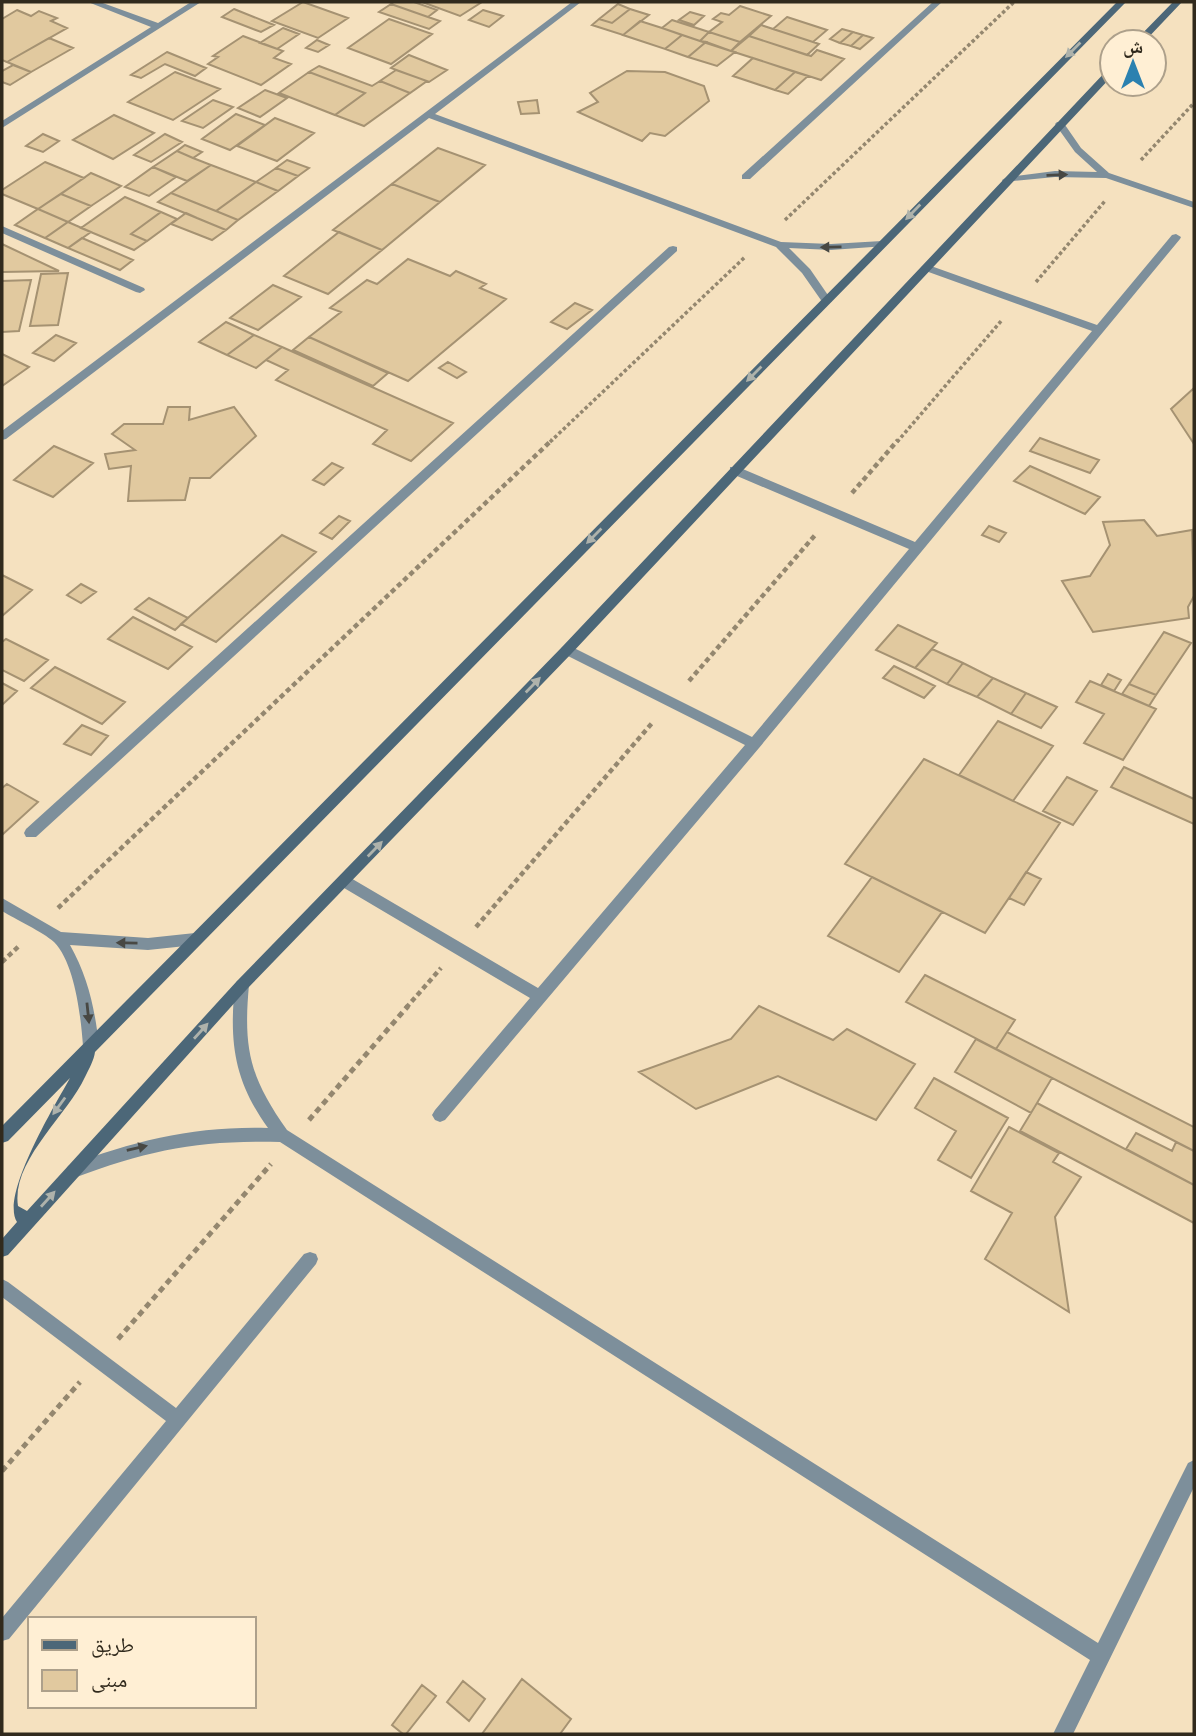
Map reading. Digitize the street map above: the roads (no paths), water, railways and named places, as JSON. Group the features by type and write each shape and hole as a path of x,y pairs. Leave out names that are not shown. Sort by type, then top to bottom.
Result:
{"main road":[{"path":"2,1136 1122,2"},
{"path":"1153,28 1178,2"},
{"path":"2,1250 242,985 567,650 1098,85"},
{"path":"29,1220 10,1209 3,1192 6,1172 59,1108 80,1075 92,1046"}],"street":[{"path":"92,2 158,26"},
{"path":"2,125 197,2"},
{"path":"2,436 577,2"},
{"path":"746,177 938,2"},
{"path":"427,114 780,245 831,247 882,244"},
{"path":"1060,124 1078,150 1107,176"},
{"path":"1007,180 1055,174 1107,176 1194,205"},
{"path":"2,229 141,290"},
{"path":"440,1115 754,744 1175,237"},
{"path":"780,245 806,271 827,301"},
{"path":"31,833 673,249"},
{"path":"927,268 1099,330"},
{"path":"734,470 915,547"},
{"path":"567,650 754,744"},
{"path":"344,881 539,996"},
{"path":"2,904 59,938 148,944 195,939"},
{"path":"59,938 76,968 88,1002 92,1046"},
{"path":"242,985 237,1024 242,1063 257,1101 287,1138 1101,1656"},
{"path":"73,1171 124,1151 177,1139 230,1133 287,1138"},
{"path":"2,1632 310,1259"},
{"path":"2,1287 177,1419"},
{"path":"1063,1734 1194,1469"}]}
